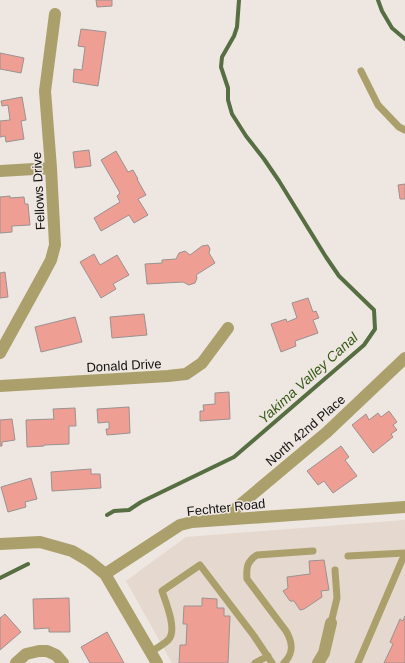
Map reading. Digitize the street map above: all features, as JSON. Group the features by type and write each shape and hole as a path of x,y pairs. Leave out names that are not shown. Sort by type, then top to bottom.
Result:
{"street":[{"name":"Fellows Drive","path":"0,353 51,260 55,245 45,91 55,14"},
{"path":"0,170 51,168"},
{"name":"Donald Drive","path":"0,386 186,374 202,363 228,328"},
{"name":"North 42nd Place","path":"222,520 327,432 405,358"},
{"name":"Fechter Road","path":"105,574 180,525 192,522 405,507"},
{"path":"0,544 40,542 72,551 89,561 105,574 157,663"},
{"path":"318,663 324,653 331,623"},
{"path":"16,663 26,654 39,651 47,651 56,655 64,663"}],"lane":[{"path":"361,71 378,105 399,127 405,130"},
{"path":"284,663 288,659 291,652 291,638 247,579 248,562 257,555 313,551"},
{"path":"348,556 405,553"},
{"path":"358,663 405,556"},
{"path":"151,652 168,640 172,634 172,626 162,591 200,565 254,636 272,663"},
{"path":"331,623 337,598 335,570"},
{"path":"255,663 268,656"}],"shaded area":[{"path":"405,520 405,663 172,663 126,581 186,537"}],"building":[{"path":"96,0 112,0 112,6 97,7"},
{"path":"81,29 106,32 98,86 73,82 74,69 82,70 85,47 78,46"},
{"path":"0,53 24,58 21,73 0,69"},
{"path":"22,97 26,120 21,121 24,139 6,142 5,136 0,137 0,121 10,120 8,105 2,106 1,101"},
{"path":"89,150 91,166 75,168 73,152"},
{"path":"116,151 128,172 133,170 146,195 138,199 148,215 134,223 129,215 101,231 94,218 120,202 117,196 120,193 101,160"},
{"path":"405,184 405,199 400,199 398,185"},
{"path":"10,196 10,198 24,197 25,204 28,204 30,225 12,226 12,232 0,233 0,197"},
{"path":"208,245 210,249 209,253 215,263 196,275 197,278 195,283 189,285 183,282 147,284 145,264 162,263 162,260 176,259 179,253 185,251 190,255 202,246"},
{"path":"94,254 100,265 117,255 129,275 113,284 116,289 101,298 80,262"},
{"path":"5,272 8,297 0,298 0,273"},
{"path":"308,298 313,312 316,311 319,318 313,320 318,333 295,341 296,346 281,352 271,324 286,319 287,322 297,318 292,303"},
{"path":"144,314 147,335 112,338 110,317"},
{"path":"75,317 82,342 41,352 35,327"},
{"path":"229,392 230,419 200,421 200,411 204,411 203,405 215,404 215,393"},
{"path":"129,407 130,433 107,435 106,429 109,429 109,422 98,423 97,409"},
{"path":"75,408 76,426 69,426 69,444 27,447 26,420 54,419 53,409"},
{"path":"389,411 397,422 393,425 397,430 391,434 393,437 373,453 352,425 366,414 369,420 378,413 381,417"},
{"path":"12,419 15,440 2,442 2,446 0,446 0,420"},
{"path":"341,446 349,457 345,460 357,476 333,493 324,481 318,485 307,471"},
{"path":"91,469 91,474 100,474 101,488 52,491 51,472"},
{"path":"31,478 37,499 25,502 26,507 8,512 1,487"},
{"path":"324,560 329,590 321,591 322,597 300,610 294,601 290,601 283,591 288,588 287,577 310,574 309,561"},
{"path":"69,598 70,632 49,632 49,628 34,629 33,599"},
{"path":"202,598 217,599 217,608 224,608 224,616 230,616 228,663 179,663 180,645 186,645 187,624 183,624 184,606 202,606"},
{"path":"5,614 21,632 0,650 0,618"},
{"path":"405,616 405,663 384,663 393,644 390,642 400,619 403,621"},
{"path":"107,632 124,663 90,663 81,647"}],"waterway":[{"name":"Yakima Valley Canal","path":"107,515 114,511 129,510 141,502 234,457 364,345 375,329 374,310 339,276 279,181 232,114 228,100 228,88 221,67 222,57 234,36 237,27 239,0"},
{"path":"378,0 382,11 392,28 405,39"},
{"name":"Yakima Valley Canal","path":"0,578 28,564"}]}
